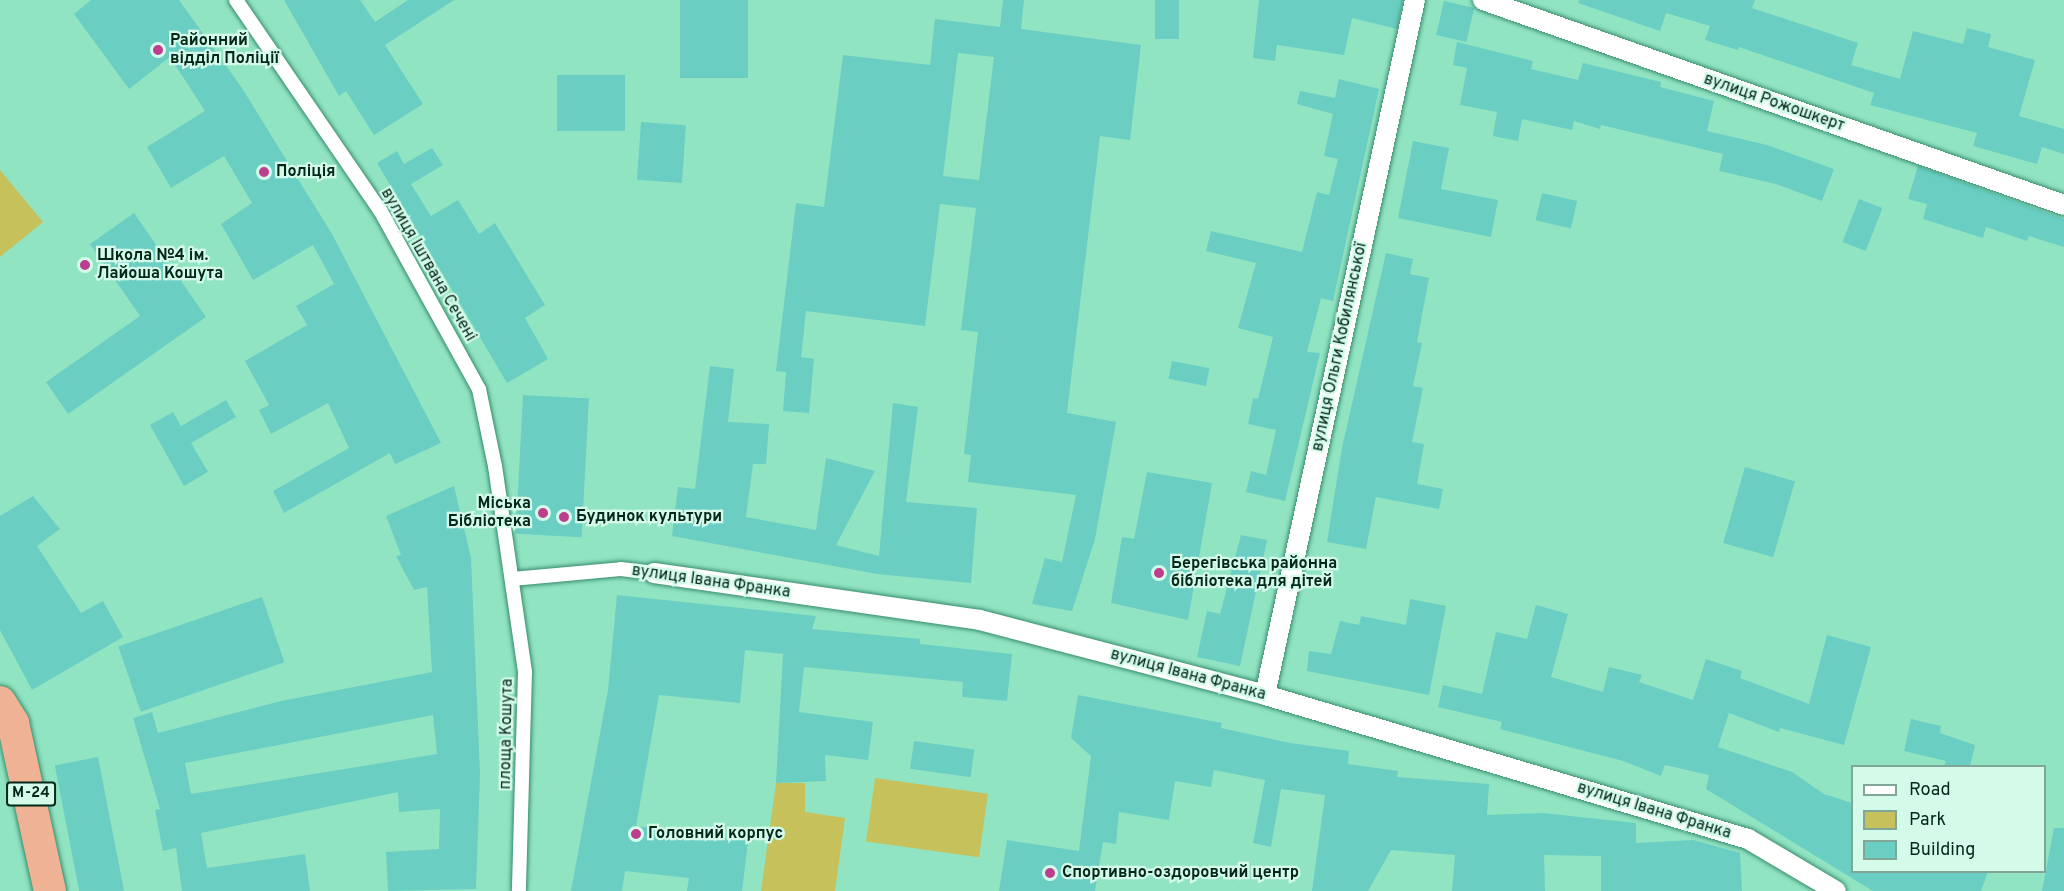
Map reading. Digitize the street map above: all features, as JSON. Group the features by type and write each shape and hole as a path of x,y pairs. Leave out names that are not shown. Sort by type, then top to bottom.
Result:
{"highway":[{"name":"М-24","path":"0,702 13,723 50,891"}],"street":[{"name":"вулиця Іштвана Сечені","path":"236,0 380,210 478,389 495,466 512,579"},
{"name":"вулиця Ольги Кобилянської","path":"1264,695 1415,0"},
{"name":"вулиця Рожошкерт","path":"1483,0 2064,205"},
{"name":"вулиця Івана Франка","path":"512,579 621,569 980,620 1264,695 1748,839 1836,891"},
{"name":"площа Кошута","path":"512,579 525,672 519,891"}],"green space":[{"path":"0,170 43,222 0,257"},
{"path":"875,778 988,794 979,857 866,841"},
{"path":"776,783 805,783 805,812 845,818 835,891 761,891"}],"building":[{"path":"91,0 179,0 242,88 332,234 441,443 395,464 390,453 284,513 273,491 349,448 328,403 271,434 259,410 269,405 245,361 307,325 296,306 334,284 313,245 253,280 221,224 252,203 224,156 171,188 147,147 205,111 170,57 129,89 74,14"},
{"path":"284,0 360,0 375,22 408,0 454,0 385,45 423,104 374,135 346,91 339,96"},
{"path":"680,0 748,0 748,78 680,78"},
{"path":"1003,0 1024,0 1021,29 1141,45 1130,140 1100,136 1067,413 1116,422 1095,539 1072,611 1032,604 1045,558 1062,562 1076,495 968,482 971,455 964,454 978,332 961,330 976,208 940,204 925,326 806,311 801,357 814,359 809,413 783,411 786,372 776,371 796,203 824,207 843,55 930,65 935,19 1000,27","holes":["958,53 994,57 979,180 943,176"]},
{"path":"1155,0 1179,0 1179,39 1155,39"},
{"path":"1259,0 1403,0 1397,29 1352,18 1344,55 1277,45 1275,61 1253,58"},
{"path":"1579,0 1755,0 1752,8 1858,43 1851,65 1900,79 1913,31 1963,44 1967,28 1991,34 1988,47 2035,60 2019,116 2064,129 2064,154 2042,147 2037,164 1973,146 1977,133 1870,105 1874,93 1739,47 1738,50 1705,40 1710,26 1666,13 1660,31 1578,3"},
{"path":"1444,1 1474,8 1466,42 1436,35"},
{"path":"1457,42 1533,61 1531,69 1578,80 1583,63 1661,82 1660,87 1714,101 1707,131 1767,145 1834,169 1822,201 1776,184 1719,171 1723,154 1601,125 1600,129 1574,121 1572,130 1522,119 1518,141 1493,136 1497,112 1460,105 1467,68 1453,65"},
{"path":"557,75 625,75 625,131 557,131"},
{"path":"1339,79 1379,89 1333,301 1321,298 1307,352 1320,353 1285,501 1246,492 1251,471 1266,475 1276,430 1248,424 1253,398 1258,399 1273,337 1238,328 1256,263 1206,251 1211,231 1302,252 1317,192 1329,195 1338,159 1324,156 1333,114 1297,104 1300,91 1335,98"},
{"path":"641,122 686,125 682,183 637,180"},
{"path":"1413,141 1449,148 1441,189 1498,200 1491,237 1398,218"},
{"path":"432,148 443,165 411,184 431,216 458,200 479,234 495,223 545,305 525,318 548,359 507,383 377,163 397,151 404,164"},
{"path":"1918,166 2064,219 2064,247 2029,236 2027,241 1986,227 1983,238 1923,219 1927,204 1908,199"},
{"path":"1542,193 1577,201 1571,228 1536,220"},
{"path":"1859,199 1882,208 1866,251 1843,242"},
{"path":"134,213 206,317 68,414 46,382 140,316 90,244"},
{"path":"1386,253 1413,259 1410,274 1429,278 1417,342 1422,343 1413,386 1423,388 1412,442 1424,444 1417,484 1443,489 1439,509 1376,497 1366,549 1327,542 1342,448"},
{"path":"1172,361 1209,368 1206,386 1169,379"},
{"path":"710,366 734,369 728,422 769,424 766,464 753,464 746,517 816,530 826,458 875,471 836,545 879,556 893,403 918,407 906,502 977,508 971,583 877,574 672,536 678,487 695,489"},
{"path":"523,395 589,398 582,537 516,534"},
{"path":"226,400 236,417 191,443 208,472 184,486 150,425 173,412 181,426"},
{"path":"1745,467 1795,481 1773,557 1723,543"},
{"path":"1147,472 1212,483 1188,620 1111,603 1122,537 1134,539"},
{"path":"454,486 471,558 480,774 476,889 388,891 386,852 439,849 440,809 399,812 398,792 201,833 207,868 305,854 310,891 182,891 176,848 163,851 155,810 160,809 133,718 152,712 158,733 281,701 432,672 427,587 414,590 396,556 401,555 386,516","holes":["433,715 437,754 191,794 185,763"]},
{"path":"33,496 60,529 37,546 81,613 103,601 123,637 32,690 0,630 0,516"},
{"path":"1241,535 1267,540 1240,666 1197,657 1207,611 1220,614"},
{"path":"617,595 816,616 812,629 920,639 920,644 1012,654 1007,701 962,697 963,682 804,667 799,712 873,722 868,760 825,755 826,781 776,783 783,654 745,650 740,703 659,695 636,826 748,841 742,891 687,891 689,878 625,871 622,891 571,891 608,690"},
{"path":"262,597 284,662 141,712 118,646"},
{"path":"1410,599 1446,606 1429,695 1307,671 1309,651 1331,654 1340,621 1359,625 1361,616 1406,625"},
{"path":"1536,605 1568,614 1551,677 1603,692 1609,667 1642,675 1639,682 1693,700 1706,659 1742,671 1740,678 1809,704 1827,635 1871,647 1844,745 1780,728 1779,732 1729,713 1718,747 1792,772 1824,794 1851,803 1851,873 1988,873 1981,891 1873,891 1706,789 1709,775 1665,765 1661,776 1623,761 1500,729 1502,722 1438,707 1443,685 1482,694 1496,632 1527,639"},
{"path":"1078,695 1222,723 1221,728 1290,743 1349,751 1348,764 1398,771 1397,777 1489,784 1487,815 1543,813 1636,823 1636,843 1693,840 1740,853 1742,891 1601,891 1601,856 1544,855 1545,891 1452,891 1455,855 1391,850 1368,891 1312,891 1325,795 1281,789 1271,847 1253,843 1265,780 1214,770 1211,787 1175,781 1169,820 1119,812 1116,844 1103,842 1095,891 999,891 1007,840 1079,851 1091,756 1071,738"},
{"path":"1911,719 1941,726 1940,733 1975,745 1970,765 1944,765 1946,761 1904,751"},
{"path":"914,741 974,749 971,777 910,769"},
{"path":"98,757 124,891 79,891 55,765"},
{"path":"2054,828 2064,828 2064,891 2042,891"}],"place":[{"name":"Районний відділ Поліції","path":"158,50"},
{"name":"Поліція","path":"264,172"},
{"name":"Школа №4 ім. Лайоша Кошута","path":"85,265"},
{"name":"Міська Бібліотека","path":"543,513"},
{"name":"Будинок культури","path":"564,517"},
{"name":"Берегівська районна бібліотека для дітей","path":"1159,573"},
{"name":"Головний корпус","path":"636,834"},
{"name":"Спортивно-оздоровчий центр","path":"1050,873"}]}
